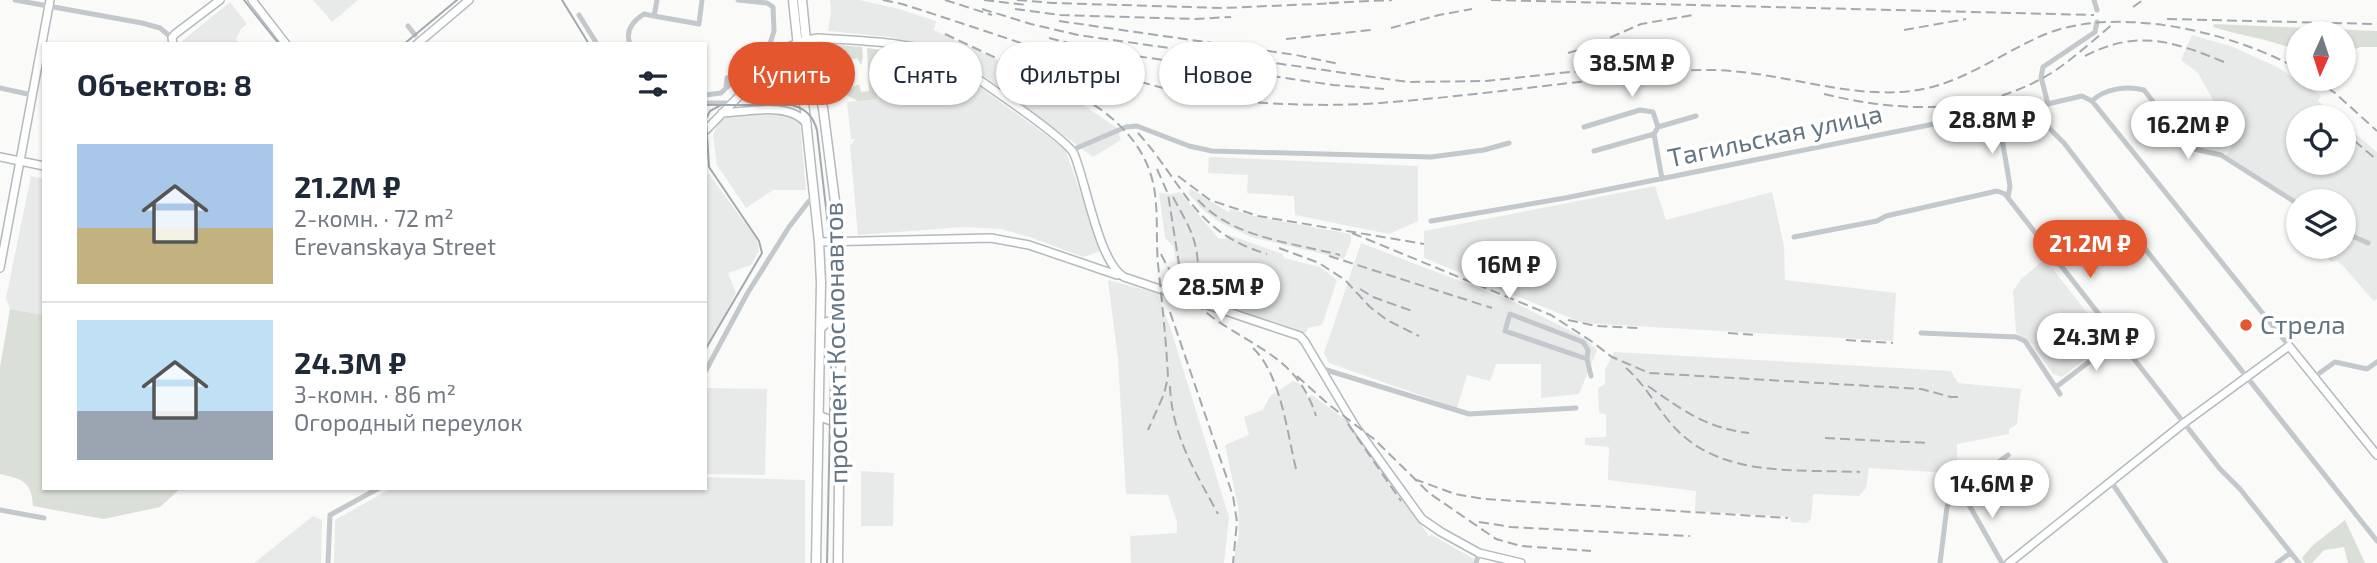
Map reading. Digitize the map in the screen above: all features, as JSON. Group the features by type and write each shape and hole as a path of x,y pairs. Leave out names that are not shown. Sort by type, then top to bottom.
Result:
{"main road":[{"path":"172,41 220,0"},
{"path":"252,0 284,42"},
{"path":"419,42 469,0"},
{"name":"проспект Космонавтов","path":"793,0 797,42"},
{"name":"проспект Космонавтов","path":"802,0 806,40 823,108 839,242 841,327 838,563"},
{"path":"42,42 50,3"},
{"path":"800,42 818,38 913,47 939,54 975,77 1072,150 1104,248 1113,267 1124,277"},
{"path":"0,268 42,44"},
{"path":"707,129 729,105"},
{"path":"806,106 814,110 823,108"},
{"name":"проспект Космонавтов","path":"806,106 820,242 820,416 816,563"},
{"path":"722,113 787,111 801,117 808,126"},
{"path":"0,157 42,166"},
{"path":"820,242 991,238 1029,245 1292,332 1305,342 1355,426 1422,519 1479,553 1521,563"},
{"path":"1086,265 1096,266 1102,263 1105,257 1104,248"},
{"path":"820,329 827,322 838,323 841,327"},
{"path":"2009,563 2184,424 2289,346 2377,455"},
{"path":"820,416 830,420 840,416"}],"street":[{"path":"16,0 50,3 160,28 172,41"},
{"path":"654,16 657,0"},
{"path":"629,42 631,26 643,14 699,24 702,0"},
{"path":"707,95 719,94 772,42 775,15 771,5 738,0"},
{"path":"2094,0 2097,10"},
{"path":"579,15 596,42"},
{"path":"2048,104 2042,78 2043,67 2095,33 2097,22"},
{"path":"408,26 415,35"},
{"path":"0,88 32,95"},
{"name":"Тагильская улица","path":"1431,221 1662,179 1934,124 1998,115 2082,96 2092,101 2100,93 2110,90 2144,90 2186,144 2194,149 2221,155 2286,196"},
{"path":"2092,101 2289,346"},
{"path":"707,103 728,103"},
{"path":"2039,106 2049,128 2064,143 2377,541"},
{"path":"1584,127 1640,110 1653,112 1658,127"},
{"path":"1998,115 2010,186 2008,197"},
{"path":"1662,179 1654,134 1658,127 1696,116"},
{"path":"1072,150 1126,127 1137,126 1189,146 1212,150 1431,157 1509,143"},
{"path":"1594,150 1654,134"},
{"path":"1794,237 1997,191 2005,194 2184,424 2298,563"},
{"path":"707,368 747,294 789,227 809,201 816,201"},
{"path":"2356,238 2368,243"},
{"path":"1587,359 1505,331 1510,314 1583,342 1588,350 1591,376"},
{"path":"1921,332 2016,337 2025,341 2060,394"},
{"path":"2056,387 2119,339"},
{"path":"2314,377 2335,362 2367,369 2377,362"},
{"path":"1320,368 1469,414 1576,408"},
{"path":"1941,563 1947,507 1951,497 2008,455"},
{"path":"2112,483 2166,563"},
{"path":"1959,489 2002,563"},
{"path":"328,563 330,515 375,490"},
{"path":"0,510 44,518"},
{"path":"2277,563 2290,552"},
{"path":"1476,563 1479,553"}],"shaded area":[{"path":"313,0 358,0 332,22"},
{"path":"830,0 860,0 899,9 936,21 934,30 960,42 912,42 828,31"},
{"path":"230,2 247,24 241,29 236,39 238,42 182,41"},
{"path":"2214,24 2286,27 2286,46 2277,43 2213,27"},
{"path":"2356,30 2377,31 2377,47 2356,49"},
{"path":"2192,35 2233,47 2279,68 2286,73 2286,91 2314,91 2321,96 2318,101 2322,105 2286,105 2286,175 2356,175 2356,134 2377,152 2377,299 2374,301 2337,261 2331,262 2328,259 2356,259 2356,189 2286,189 2286,199 2224,159 2246,123 2213,100 2198,73 2181,60"},
{"path":"855,46 862,47 861,65"},
{"path":"867,48 869,48 869,91"},
{"path":"982,52 996,59 996,85 982,75"},
{"path":"859,84 861,92 869,91 869,100 855,100 855,86"},
{"path":"982,88 996,99 996,105 1005,105 1065,149 1101,251 1083,257 1001,229 964,227 858,235 850,146 855,139 851,139 847,105 855,105 855,101 869,99 869,105 982,105"},
{"path":"1023,105 1083,105 1117,128 1121,140 1093,157"},
{"path":"781,114 794,117 800,122 806,190 773,190 746,208 717,165 713,135 718,124 729,115"},
{"path":"1209,157 1418,166 1418,221 1389,234 1295,215 1294,196 1247,193 1248,175 1208,173"},
{"path":"709,174 757,240 759,251 751,265 728,273 736,293 707,349"},
{"path":"31,176 42,179 42,315 10,309 6,298"},
{"path":"1655,186 1666,220 1772,192 1784,246 1785,280 1896,293 1893,341 1583,323 1424,258 1424,231"},
{"path":"1191,189 1228,212 1231,209 1257,217 1351,234 1344,259 1251,237 1219,222 1201,208 1188,193"},
{"path":"1180,192 1218,238 1225,239 1229,235 1283,254 1284,258 1320,267 1337,280 1322,325 1308,328 1306,333 1210,300 1211,296 1196,291 1180,280 1173,246 1165,238 1159,193"},
{"path":"1361,243 1512,301 1586,339 1597,350 1579,394 1541,398 1541,364 1496,364 1490,381 1467,375 1457,408 1329,363 1324,353"},
{"path":"2045,259 2109,341 2062,377 2053,374 2032,344 2016,333 2013,291 2021,279"},
{"path":"1108,280 1157,293 1229,517 1224,563 1131,563 1130,536 1177,533 1177,522 1168,495 1126,494 1118,359"},
{"path":"10,309 42,315 42,490 179,490 160,507 104,519 33,506 31,491 24,482 0,474 0,367"},
{"path":"1614,352 1951,371 1958,383 2021,389 2017,424 2009,429 2009,434 1957,444 1957,469 1964,479 1951,482 1950,473 1869,468 1866,488 1859,496 1813,494 1811,519 1806,523 1791,522 1790,517 1695,511 1696,491 1608,480 1609,447 1585,445 1585,438 1606,437 1606,414 1599,413 1598,388 1605,384 1605,370"},
{"path":"1293,381 1300,384 1308,397 1312,395 1350,423 1429,536 1432,535 1474,559 1473,563 1233,563 1239,533 1238,507 1225,445 1249,435 1244,417 1263,410 1270,396"},
{"path":"707,388 767,389 765,475 707,474"},
{"path":"861,471 894,473 893,526 861,526"},
{"path":"707,477 805,480 805,563 334,563 335,520 388,490 707,490"},
{"path":"313,516 322,520 321,563 254,563"},
{"path":"2345,520 2365,563 2348,563 2344,547 2324,550 2312,563 2305,563 2302,558 2312,546"}],"tram line":[{"path":"244,0 277,42"},
{"path":"406,42 457,0"},
{"path":"562,0 588,42"},
{"path":"707,105 792,105 808,114 817,130 829,234 832,322 827,563"},
{"path":"707,117 710,111 721,105"},
{"path":"707,135 709,167 759,241 762,253 707,347"}],"railway":[{"path":"883,0 1171,90 1208,98 1289,104 1392,102 1640,74 1701,70 1751,73 1851,90 1921,90 1974,71 2041,36 2070,27 2102,22 2136,22 2206,33 2240,43 2286,63"},
{"path":"945,0 992,15"},
{"path":"984,0 1027,5"},
{"path":"1017,0 1223,8 1338,3"},
{"path":"1329,3 1392,0"},
{"path":"1491,0 2094,15"},
{"path":"2133,7 2143,0"},
{"path":"982,9 1078,35 1408,82 1486,81 1644,64"},
{"path":"1015,9 1060,15 1194,19 1231,17"},
{"path":"1391,28 1472,9"},
{"path":"1568,53 1641,24 1693,15"},
{"path":"1904,30 1966,19"},
{"path":"2167,19 2377,24"},
{"path":"1059,21 1296,55 1339,64"},
{"path":"1824,94 1883,105 1913,107 1972,103 2001,96 2056,70 2114,23"},
{"path":"1286,39 1371,30"},
{"path":"945,34 1088,101 1112,118 1141,152 1155,194 1168,377 1164,394 1148,430"},
{"path":"1049,38 1095,50 1333,85 1384,89"},
{"path":"2085,56 2104,48 2138,40 2188,48 2224,62"},
{"path":"2332,91 2377,131"},
{"path":"1138,133 1206,220 1242,245 1267,254"},
{"path":"2356,142 2377,160"},
{"path":"1157,169 1168,194 1179,264"},
{"path":"1178,176 1210,200 1258,216 1424,244"},
{"path":"1173,197 1195,244 1198,278"},
{"path":"1198,200 1212,213 1246,231 1340,255"},
{"path":"1352,233 1551,315 1612,357 1649,373 1921,389 1951,397 1962,397"},
{"path":"1279,248 1319,263 1345,280 1370,307 1387,320 1419,336"},
{"path":"1161,254 1189,296 1204,310 1287,368 1308,396 1316,416"},
{"path":"1329,256 1492,308"},
{"path":"1360,289 1373,297 1415,312"},
{"path":"1170,312 1233,496 1237,522 1233,563"},
{"path":"1568,320 1596,326 1638,328"},
{"path":"1728,333 1757,335"},
{"path":"1846,340 1893,343"},
{"path":"1253,348 1263,359 1277,388 1296,469"},
{"path":"1626,368 1677,430 1696,445 1717,456 1739,464 1763,468 1860,472"},
{"path":"1297,376 1374,439 1429,493 1496,539 1521,546 1591,551"},
{"path":"1170,386 1180,437 1218,514"},
{"path":"1648,386 1707,422 1749,433"},
{"path":"1348,424 1401,501"},
{"path":"1825,438 1928,443"},
{"path":"1414,479 1455,494 1484,499 1788,518"},
{"path":"1479,522 1511,527 1690,536"}],"place":[{"name":"Стрела","path":"2246,325"}]}
